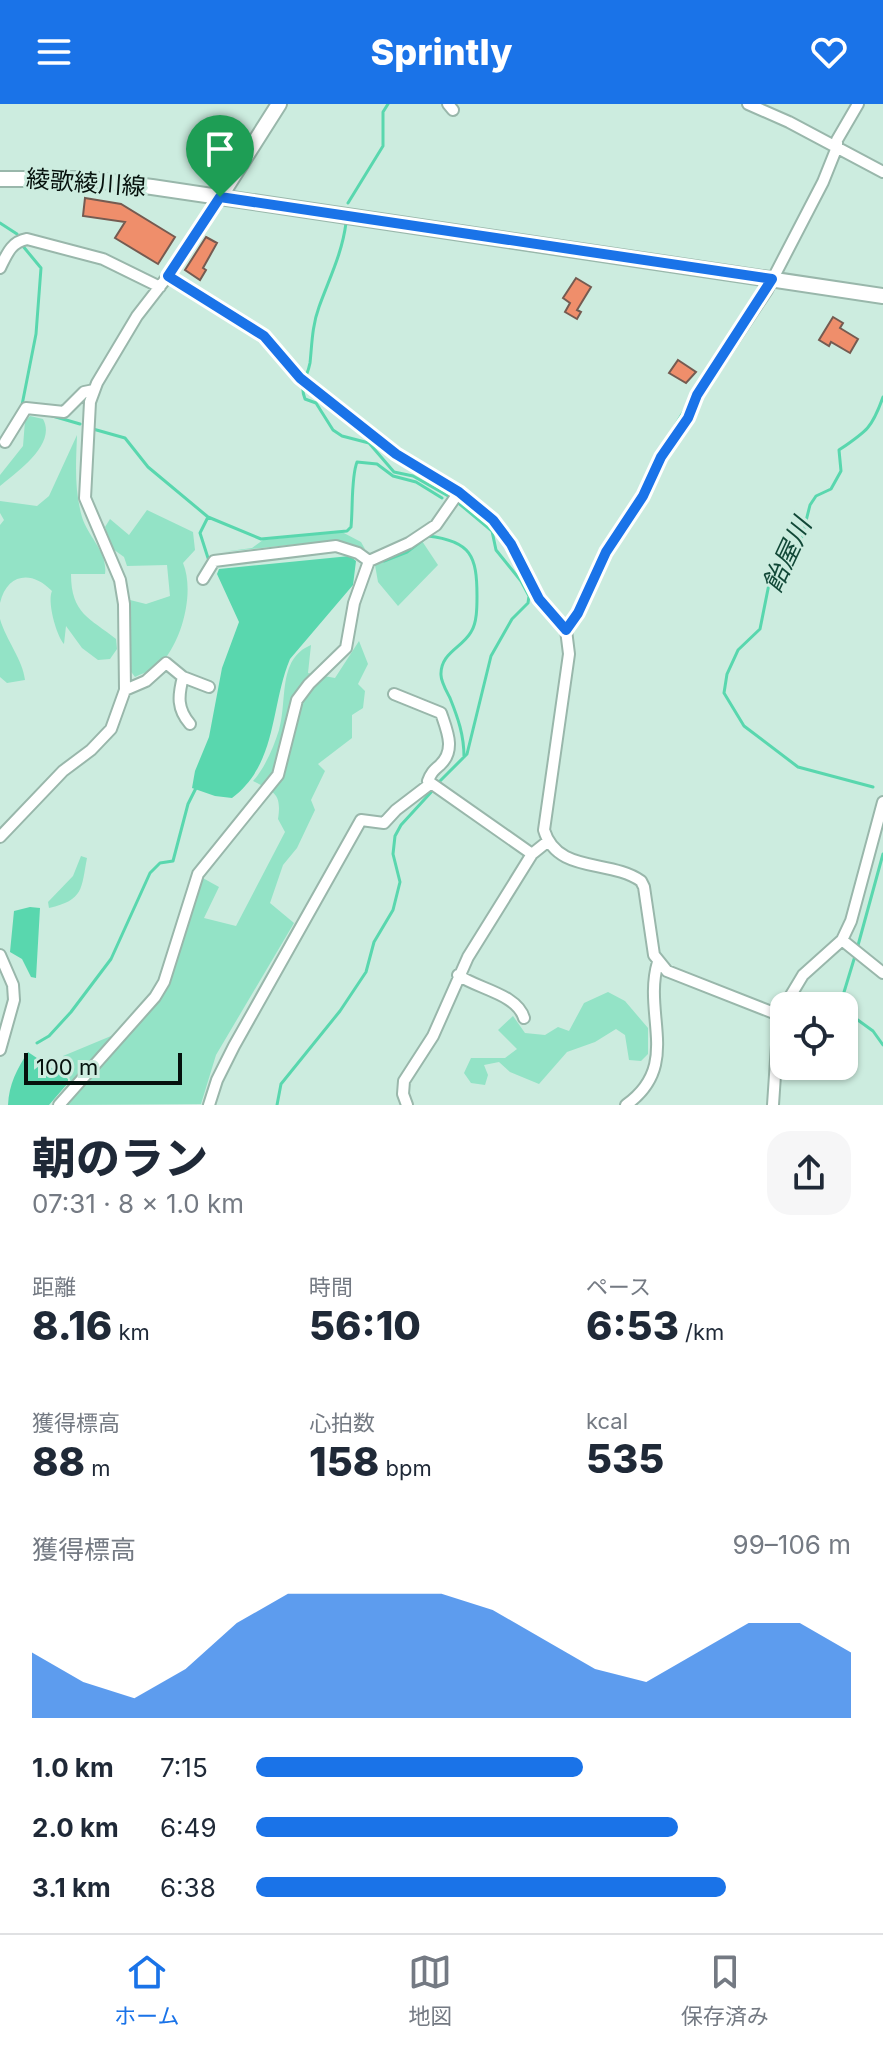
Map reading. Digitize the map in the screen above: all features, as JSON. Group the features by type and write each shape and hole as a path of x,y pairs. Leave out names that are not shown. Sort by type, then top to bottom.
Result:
{"main road":[{"path":"220,197 279,104"},
{"name":"綾歌綾川線","path":"0,179 87,179 883,296"}],"street":[{"path":"748,104 883,172"},
{"path":"566,630 578,613 606,552 643,496 661,457 688,418 697,395 772,279 799,231 837,147 837,140 858,104"},
{"path":"0,837 63,771 111,729 125,690 124,604 120,580 85,498 88,418 94,390 137,316 168,276 220,197"},
{"path":"0,268 10,249 18,241 27,239 103,259 160,287"},
{"path":"168,276 264,336 303,380 396,454 493,520 511,544 539,599 566,630 569,654 544,830 547,842 554,850 579,863 641,881 654,955 658,962 678,976 770,1012"},
{"path":"5,442 25,410 64,412 84,392 94,390"},
{"path":"59,1105 155,997 164,982 198,874 278,775 297,700 346,648 354,603 369,561 409,543 436,525 455,497"},
{"path":"203,579 214,561 336,546 358,553 369,561"},
{"path":"125,690 146,681 166,663 183,677 209,687"},
{"path":"183,677 179,692 180,713 190,724"},
{"path":"394,694 441,713 449,739 449,753 432,771 428,781 433,787 532,854"},
{"path":"209,1105 234,1046 361,820 384,823 396,810 433,787"},
{"path":"793,992 803,975 846,944 883,802"},
{"path":"407,1105 403,1094 404,1081 433,1036 458,975 532,854 547,842"},
{"path":"846,944 883,973"},
{"path":"0,955 13,985 14,1000 0,1050"},
{"path":"626,1105 636,1098 654,1075 658,1053 654,976 658,962"},
{"path":"458,975 472,985 514,1002 521,1008 524,1018"},
{"path":"773,1105 775,1080"}],"shaded area":[{"path":"30,416 43,419 45,438 33,457 0,486 0,475 23,446 25,421"},
{"path":"77,435 79,507 104,559 105,574 71,574 72,587 78,607 116,639 117,649 110,659 98,660 82,648 66,626 64,644 53,618 52,591 44,584 29,578 14,580 3,593 0,603 0,525 4,520 0,513 0,501 37,506 49,496"},
{"path":"147,510 193,532 195,550 183,563 188,586 186,611 173,646 161,663 135,677 129,669 130,600 146,604 170,596 167,565 127,566 124,557 113,549 105,527 110,519 129,535"},
{"path":"342,532 361,542 365,549 336,540 222,552 252,548 263,540"},
{"path":"420,538 438,565 398,606 378,582 375,565"},
{"path":"350,556 356,561 353,585 290,659 271,733 258,768 232,798 192,788 195,771 209,737 222,668 239,622 217,574 219,569"},
{"path":"0,619 25,680 7,683 0,677"},
{"path":"359,641 368,664 358,684 365,691 363,708 352,715 352,738 318,764 325,771 311,800 315,810 297,848 283,865 270,903 294,923 216,1055 201,1104 63,1105 74,1093 63,1056 123,1031 155,987 180,919 201,877 219,887 204,918 236,926 285,832 278,819 279,804 275,794 253,781 269,757 279,730 288,670 300,651 311,645 308,673 335,678"},
{"path":"81,856 87,858 79,892 69,901 49,908 48,902 73,876"},
{"path":"40,908 36,978 31,977 22,959 10,952 14,911"},
{"path":"608,992 625,1001 648,1028 648,1054 641,1061 629,1060 625,1035 616,1029 595,1042 567,1052 539,1084 510,1072 499,1062 484,1065 488,1075 485,1085 471,1083 464,1073 471,1058 505,1058 517,1049 498,1030 513,1016 525,1033 545,1035 558,1027 569,1031 584,1003"},
{"path":"28,1052 68,1079 49,1105 8,1105 14,1077"}],"building":[{"path":"85,198 121,204 175,237 158,264 115,238 125,222 83,216"},
{"path":"206,237 217,243 200,280 185,270"},
{"path":"576,278 591,287 577,310 581,312 577,319 565,312 570,303 563,298"},
{"path":"833,317 843,323 840,328 858,339 850,353 831,342 829,346 819,340"},
{"path":"678,360 696,372 686,383 669,373"}],"waterway":[{"path":"348,203 383,146 383,112 388,104"},
{"path":"0,223 17,234"},
{"path":"346,223 315,321 303,394 305,399 316,403 333,430 342,436 369,443 394,472 413,476 450,497"},
{"path":"22,245 41,268 36,334 22,405"},
{"path":"750,307 761,290"},
{"name":"飴屋川","path":"873,787 798,767 744,726 724,693 727,674 738,650 760,629 769,584 802,537 810,505 816,496 831,489 841,471 839,450 867,428 883,397"},
{"path":"653,462 690,401"},
{"path":"49,415 80,424"},
{"path":"93,429 125,438 148,467 208,517 261,539 347,531 351,527 357,462 377,464 393,476 416,482 442,498"},
{"path":"438,783 467,754 491,656 512,619 528,603 529,596 496,550 492,531 456,501"},
{"path":"208,517 200,533 208,558"},
{"path":"384,561 407,552 428,536 454,542 469,553 473,561 477,582 474,624 467,638 444,661 441,675 460,727 464,757"},
{"path":"37,1043 49,1036 71,1012 111,959 150,873 160,863 173,861 188,804 197,786"},
{"path":"277,1105 281,1084 340,1011 366,972 374,942 393,910 400,882 393,854 395,836 401,825 434,789"},
{"name":"飴屋川","path":"857,949 883,854"},
{"name":"飴屋川","path":"844,992 855,956"},
{"name":"飴屋川","path":"858,1020 873,1031 883,1045"}],"route":[{"path":"220,197 772,279 727,354 697,395 688,418 661,457 643,496 606,552 578,613 566,630 539,599 511,544 493,520 459,492 396,454 300,378 264,336 168,276 220,197"}]}
